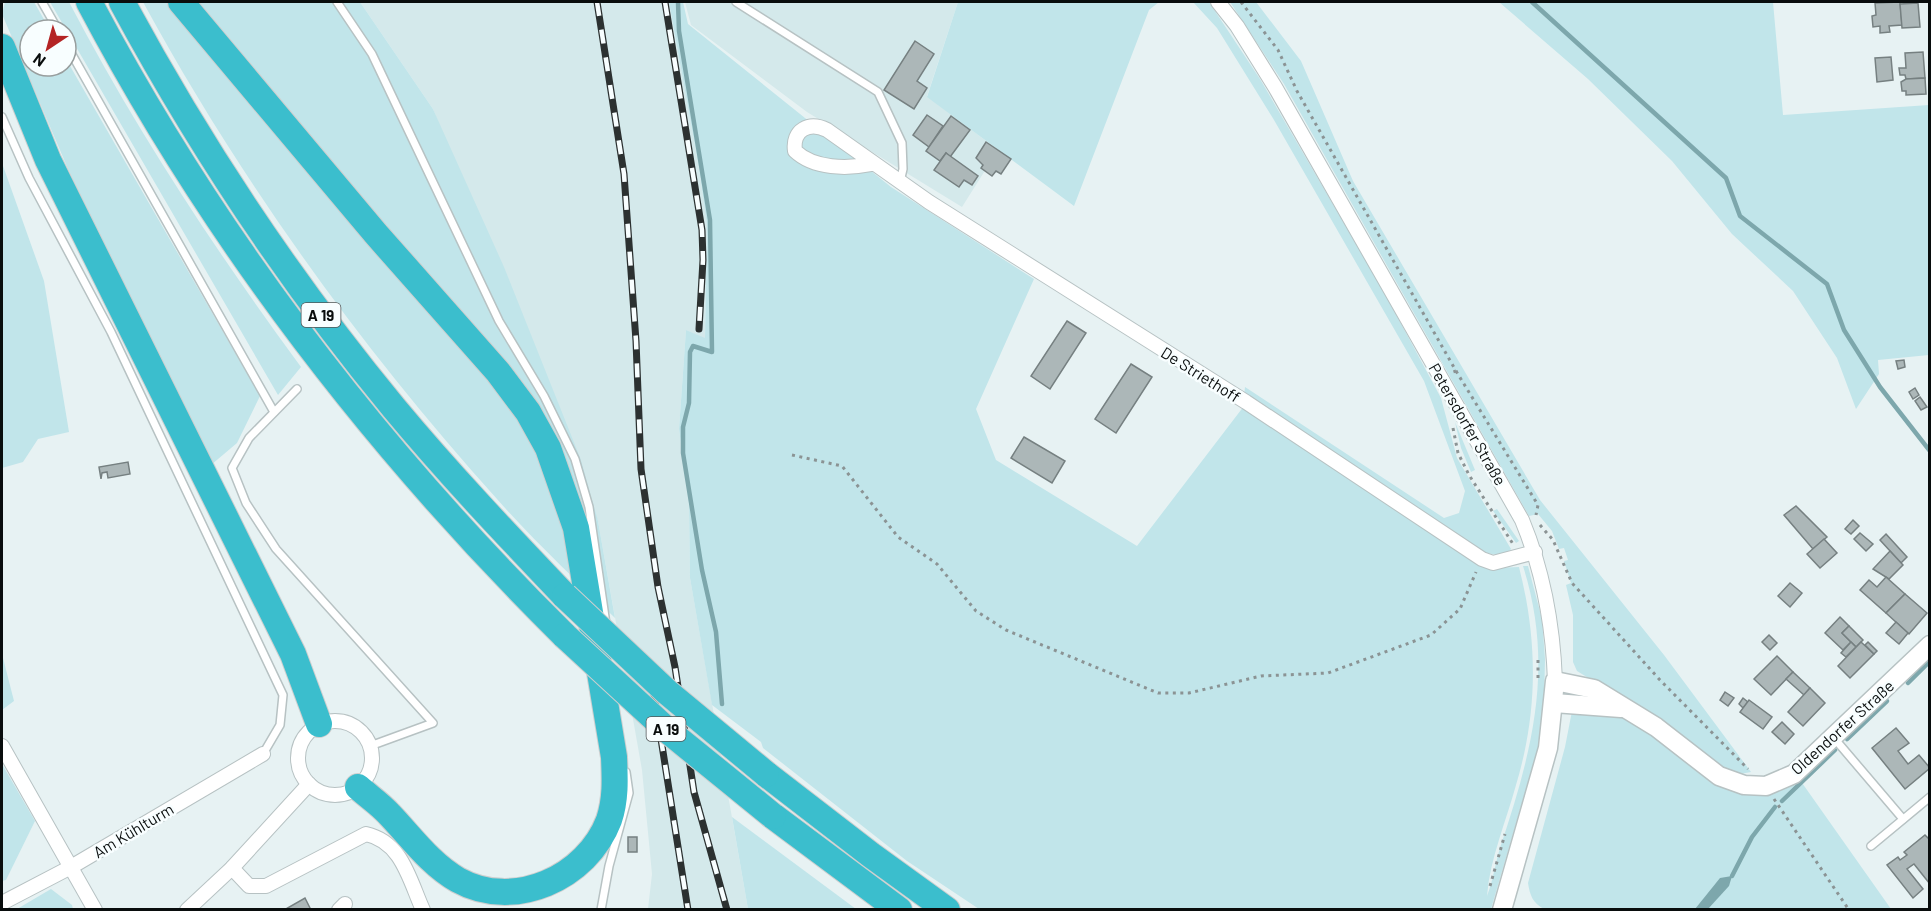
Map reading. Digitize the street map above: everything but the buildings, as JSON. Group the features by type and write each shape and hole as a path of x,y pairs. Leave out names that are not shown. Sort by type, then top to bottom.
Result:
{"highway":[{"name":"A 19","path":"89,2 142,99 193,181 288,320 434,499 565,636 667,730 773,816 899,909"},
{"name":"A 19","path":"122,2 155,63 243,205 341,342 449,472 565,596 667,692 766,774 871,855 947,909"},
{"path":"181,2 376,234 498,372 528,412 548,448 576,528 614,757 616,790 609,820 594,848 575,868 550,883 520,891 491,892 461,881 437,867 387,811 358,787"},
{"path":"2,47 48,160 293,654 320,724"}],"street":[{"name":"Petersdorfer Straße","path":"1218,2 1237,26 1275,87 1509,495 1535,552 1547,599 1546,680 1554,703 1548,748 1502,909"},
{"name":"De Striethoff","path":"872,164 859,167 811,162 795,151 794,140 798,132 808,126 819,126 872,164 1245,402 1482,559"},
{"path":"1482,559 1493,562 1535,552"},
{"name":"Oldendorfer Straße","path":"1766,786 1794,774 1929,645"},
{"path":"1546,680 1594,690 1665,733 1719,776 1744,785 1766,786"},
{"path":"1554,703 1622,708"},
{"path":"332,721 355,727 370,746 370,769 358,787 338,795 317,790 309,784 302,774 299,751 310,731 320,724 332,721"},
{"path":"2,746 94,909"},
{"name":"Am Kühlturm","path":"2,903 70,867 263,754"},
{"path":"187,909 232,868 309,784"},
{"path":"232,868 249,886 266,886 366,834 381,837 395,848 423,909"},
{"name":"Petersdorfer Straße","path":"1509,890 1511,909"}],"lane":[{"path":"42,2 51,18"},
{"path":"337,2 372,54 499,321 544,396 575,459 589,507 610,656"},
{"path":"736,2 878,92 902,143 903,169 900,182"},
{"path":"78,65 274,412"},
{"path":"2,117 29,178 111,332 283,695 280,725 263,754"},
{"path":"297,389 249,438 232,468 246,503 276,549 306,585 433,723 370,746"},
{"path":"612,667 615,690"},
{"path":"1834,738 1903,819"},
{"path":"601,909 609,866 629,793 625,759"},
{"path":"1871,846 1929,797"}],"path":[{"path":"1241,2 1278,50 1297,91 1456,371 1538,506 1536,520 1553,540 1572,583 1660,680 1766,786 1849,909"},
{"path":"1442,379 1456,371"},
{"path":"1451,422 1458,453 1469,475 1510,536 1517,556"},
{"path":"792,455 842,466 898,537 937,564 976,612 1006,630 1158,693 1189,693 1262,676 1328,673 1431,635 1460,609 1482,559"},
{"path":"1538,656 1546,680"}],"shaded area":[{"path":"5,2 34,2 43,18 18,18 18,52 2,14"},
{"path":"50,2 69,2 78,18 59,18"},
{"path":"143,2 360,2 433,109 504,267 581,460 598,521 615,618 540,545 497,499 398,383 351,322 305,261 220,134"},
{"path":"360,2 669,2 707,225 705,339 686,330 679,429 689,505 690,578 748,909 648,909 652,874 642,770 598,521 433,109"},
{"path":"669,2 683,2 688,24 891,187 1034,279 976,409 996,460 1137,546 1244,406 1492,568 1519,567 1530,622 1532,703 1523,758 1495,854 1487,896 1522,778 1536,709 1537,639 1533,603 1523,566 1528,566 1542,619 1545,659 1540,741 1491,909 979,909 907,861 712,705 690,578 689,505 679,429 686,330 705,338 707,225"},
{"path":"685,2 958,2 927,96 998,150 962,207 807,112 691,25"},
{"path":"958,2 1159,2 1149,10 1074,206 927,97"},
{"path":"1193,2 1209,2 1260,79 1384,292 1441,398 1457,458 1511,549 1505,554 1482,552 1244,396 1245,387 1444,518 1459,513 1465,491 1424,381 1274,120 1217,28"},
{"path":"1230,2 1256,2 1301,61 1353,181 1540,500 1664,655 1751,772 1740,774 1725,769 1659,721 1577,671 1573,662 1573,615 1566,585 1571,583 1564,561 1568,560 1564,548 1559,549 1552,531 1538,514 1529,516 1284,84"},
{"path":"1499,2 1773,2 1783,115 1929,105 1929,355 1878,360 1879,374 1856,409 1837,358 1793,291 1732,234 1672,161 1588,79"},
{"path":"78,19 121,97 178,189 238,279 301,367 278,395 78,50"},
{"path":"29,78 77,78 260,396 237,443 211,465 68,169"},
{"path":"2,163 44,281 69,432 38,439 23,462 2,468"},
{"path":"1455,422 1475,470 1471,472 1461,448"},
{"path":"1497,509 1519,541 1516,543 1493,511"},
{"path":"2,654 14,701 2,710"},
{"path":"1573,706 1621,708 1719,776 1800,780 1891,909 1544,909 1540,907 1533,899 1528,883 1565,747"},
{"path":"2,764 35,821 6,880 2,881"},
{"path":"732,817 856,909 748,909"},
{"path":"1732,876 1729,886 1708,909 1695,909 1720,878"},
{"path":"51,889 72,905 73,909 17,909"}],"waterway":[{"path":"678,2 679,31 710,220 712,352 693,346 690,352 689,403 683,427 683,453 702,570 716,632 722,704"},
{"path":"1532,2 1726,178 1740,216 1827,284 1844,330 1880,387 1930,451"},
{"path":"1908,683 1930,661"},
{"path":"1847,739 1887,701"},
{"path":"1782,801 1835,750"},
{"path":"1732,876 1752,837 1775,807"}],"railway":[{"path":"597,2 624,174 636,341 641,469 658,587 675,667 694,792 727,910"},
{"path":"665,2 702,230 703,260 699,329"},
{"path":"652,682 688,910"}]}
